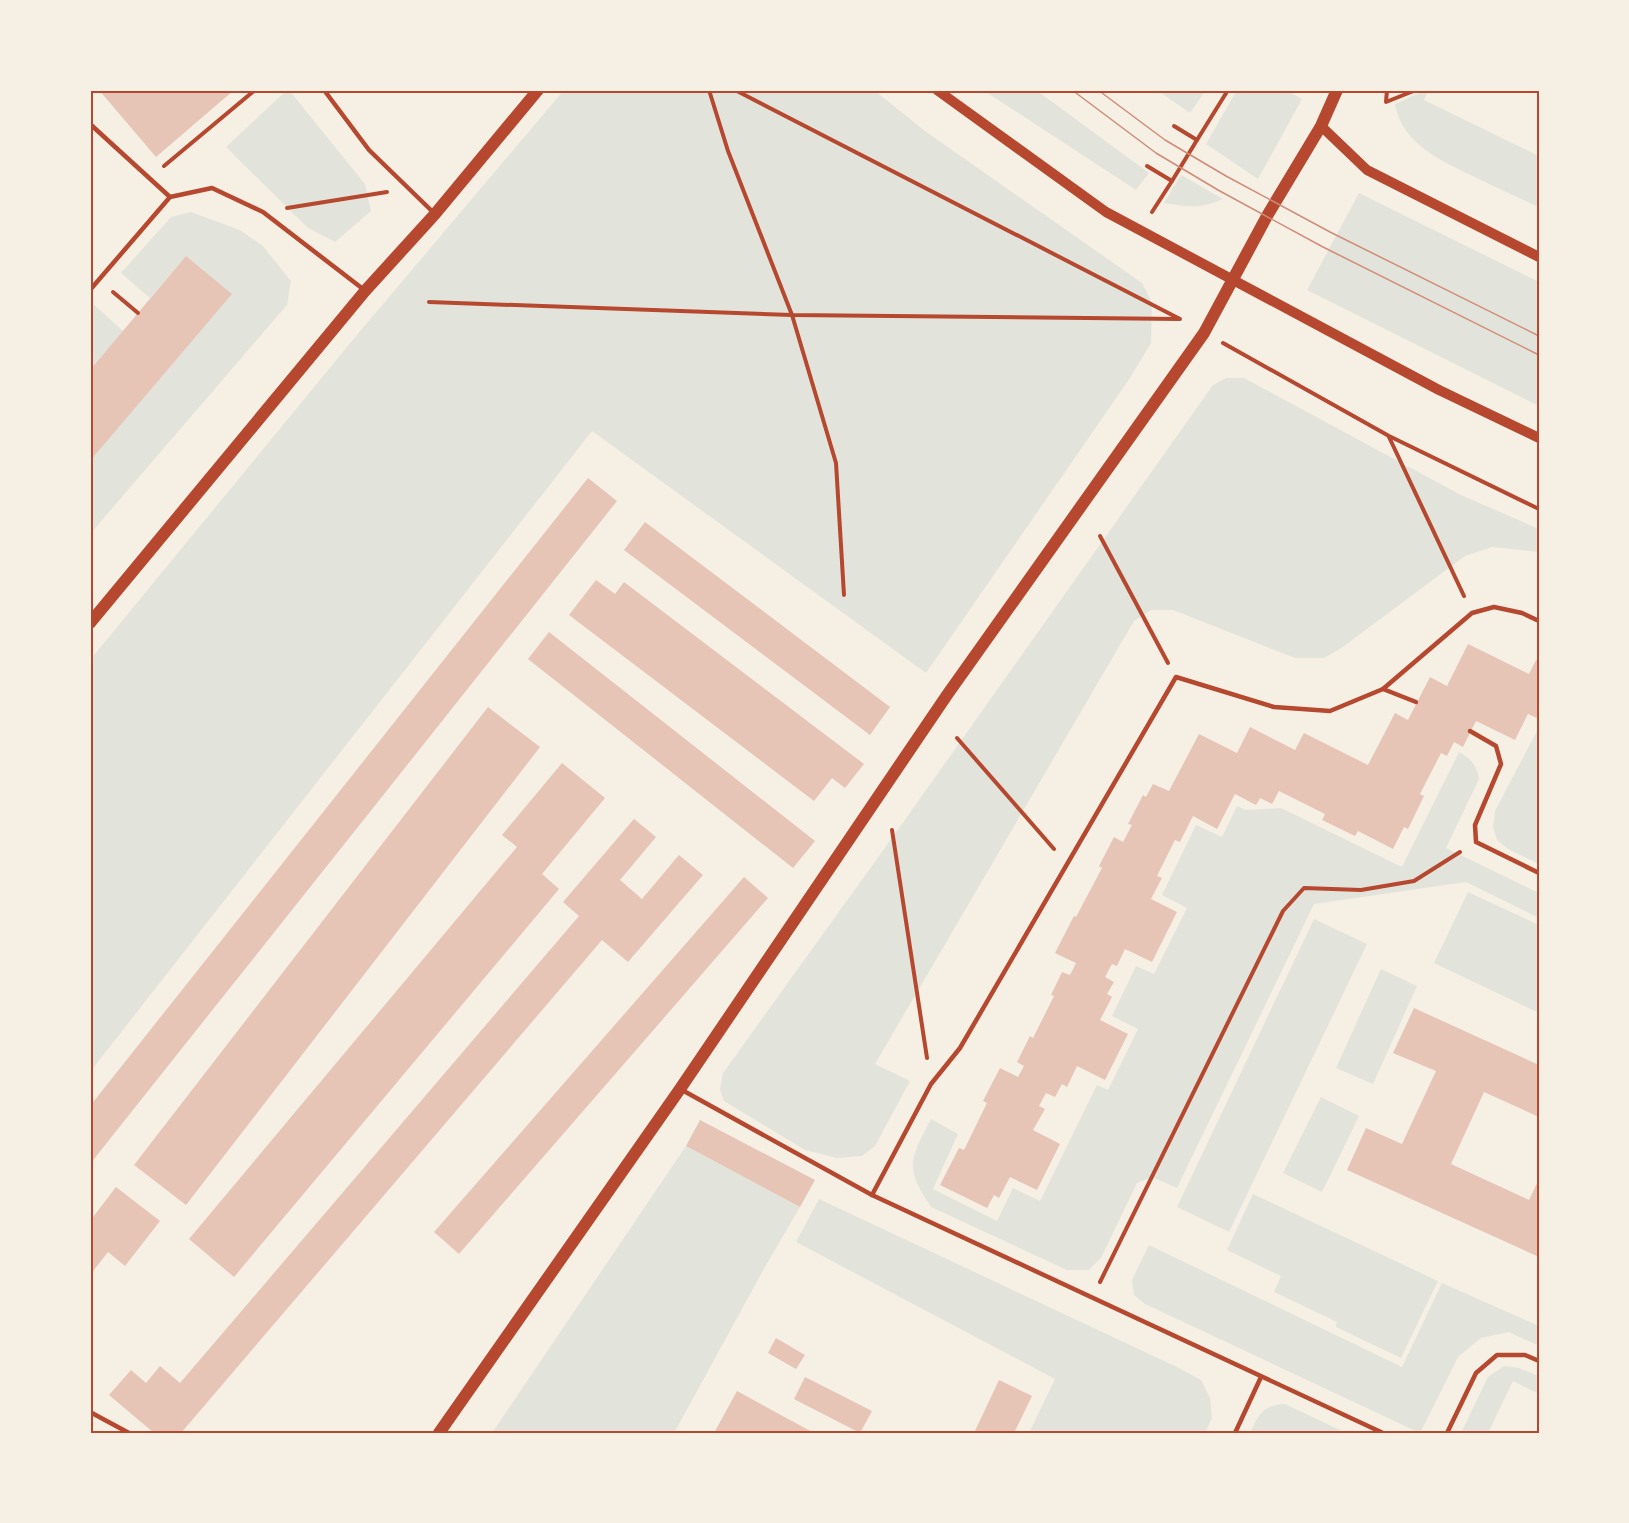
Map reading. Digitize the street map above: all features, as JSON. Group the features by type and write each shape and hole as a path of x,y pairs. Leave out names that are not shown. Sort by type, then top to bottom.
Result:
{"main road":[{"path":"90,623 365,291 435,214 538,90"},
{"path":"439,1433 680,1089 947,695 1204,333 1267,216 1321,126 1337,90"}],"street":[{"path":"937,90 1106,212 1439,390 1539,438"},
{"path":"1321,126 1367,170 1539,257"}],"lane":[{"path":"324,90 369,150 435,214"},
{"path":"90,124 170,197"},
{"path":"90,290 170,197 212,188 263,212 365,291"},
{"path":"872,1195 931,1084 960,1048 1176,677 1274,706 1330,711 1383,689 1472,613 1494,607 1522,613 1539,621"},
{"path":"1383,689 1416,702"},
{"path":"1470,731 1496,746 1501,764 1475,825 1476,842 1539,873"},
{"path":"680,1089 872,1195 1383,1433"},
{"path":"1447,1433 1476,1373 1497,1355 1525,1355 1539,1361"},
{"path":"1235,1433 1261,1377"},
{"path":"90,1413 129,1433"}],"path":[{"path":"150,178 255,90"},
{"path":"709,90 728,151 792,315 836,463 844,596"},
{"path":"429,302 792,315 1180,319 735,90"},
{"path":"1147,166 1172,181 1228,90"},
{"path":"1387,90 1386,102 1416,90"},
{"path":"1174,126 1197,140"},
{"path":"263,212 409,189"},
{"path":"98,280 138,314"},
{"path":"1204,333 1389,436 1539,509"},
{"path":"1389,436 1472,613"},
{"path":"1100,536 1176,677"},
{"path":"957,738 1066,863"},
{"path":"892,830 931,1084"},
{"path":"1092,1299 1283,911 1304,888 1361,890 1414,881 1476,842"}],"shaded area":[{"path":"287,90 365,184 371,211 335,242 308,228 226,147"},
{"path":"564,90 874,90 925,131 1142,283 1152,303 1151,343 1130,378 926,673 592,431 90,1072 90,660 356,336"},
{"path":"983,90 1036,90 1149,173 1136,190"},
{"path":"1157,90 1206,90 1190,113"},
{"path":"1237,90 1286,90 1302,99 1258,179 1206,144"},
{"path":"1428,90 1424,100 1539,156 1539,207 1453,166 1416,142 1399,119 1395,104"},
{"path":"1181,175 1223,199 1194,206 1164,203"},
{"path":"1359,193 1539,282 1539,406 1307,290"},
{"path":"191,212 240,230 263,246 291,281 287,305 90,534 90,461 231,294 186,256 150,298 121,273 171,217"},
{"path":"92,303 123,331 90,370 90,306"},
{"path":"1226,378 1244,378 1461,495 1539,529 1539,552 1492,547 1465,556 1340,649 1324,658 1295,658 1173,610 1151,610 1134,621 875,1064 910,1081 875,1146 862,1156 837,1158 805,1150 724,1101 720,1090 723,1073 1213,385"},
{"path":"1537,731 1539,732 1539,864 1508,849 1497,840 1493,827 1495,811"},
{"path":"1459,752 1473,763 1479,779 1446,848 1539,893 1539,918 1466,882 1314,904 1177,1188 1152,1177 1137,1183 1101,1258 1089,1270 1067,1270 931,1207 917,1182 913,1163 918,1144 931,1119 958,1134 933,1189 997,1221 1013,1188 1040,1201 1097,1085 1108,1090 1138,1029 1112,1016 1136,966 1154,974 1187,908 1162,895 1196,825 1222,837 1237,806 1246,810 1281,808 1402,867"},
{"path":"1468,892 1539,925 1539,1013 1434,963"},
{"path":"1314,919 1367,944 1229,1232 1177,1207"},
{"path":"1381,969 1417,986 1373,1084 1336,1068"},
{"path":"1321,1097 1359,1116 1322,1192 1283,1173"},
{"path":"686,1146 800,1207 674,1433 492,1433"},
{"path":"1253,1194 1438,1281 1401,1358 1336,1327 1337,1322 1274,1292 1281,1276 1227,1250"},
{"path":"819,1199 1201,1380 1210,1398 1212,1418 1205,1433 1029,1433 1055,1379 796,1242"},
{"path":"1149,1245 1402,1367 1442,1283 1539,1326 1539,1346 1509,1332 1481,1338 1458,1357 1420,1433 1145,1304 1134,1295 1132,1280"},
{"path":"1504,1366 1519,1368 1539,1376 1539,1394 1513,1381 1488,1433 1461,1433 1488,1377"},
{"path":"1285,1404 1346,1433 1250,1433 1263,1412 1272,1406"}],"building":[{"path":"99,90 234,90 156,157"},
{"path":"186,256 232,294 90,461 90,370"},
{"path":"588,478 617,501 90,1164 90,1106"},
{"path":"645,522 890,707 870,735 624,550"},
{"path":"596,580 615,594 624,582 864,764 845,788 832,778 814,801 569,615"},
{"path":"549,632 815,841 793,868 528,659"},
{"path":"1468,644 1529,674 1536,660 1539,661 1539,719 1528,714 1515,740 1476,721 1463,747 1454,742 1447,756 1441,753 1420,794 1424,796 1408,829 1404,827 1393,849 1358,831 1355,836 1322,820 1325,814 1279,791 1272,804 1260,798 1256,805 1235,794 1217,829 1193,816 1180,842 1175,840 1157,876 1162,878 1151,899 1177,912 1152,962 1125,949 1117,966 1112,964 1105,977 1114,982 1107,994 1112,997 1100,1020 1128,1034 1105,1080 1077,1066 1067,1087 1062,1084 1055,1097 1046,1093 1039,1106 1045,1109 1033,1130 1060,1144 1037,1190 1010,1177 999,1198 994,1195 987,1208 940,1185 959,1148 964,1150 987,1103 983,1101 1000,1068 1018,1077 1024,1066 1017,1062 1030,1036 1033,1038 1054,996 1051,995 1062,972 1070,975 1076,963 1055,953 1102,868 1099,866 1114,837 1123,842 1132,825 1128,824 1143,795 1146,797 1153,784 1169,791 1199,734 1237,753 1250,727 1295,750 1304,733 1368,765 1395,713 1408,720 1430,677 1447,686"},
{"path":"488,707 540,747 186,1205 134,1165"},
{"path":"562,763 605,798 542,874 559,889 234,1277 189,1239 517,847 502,835"},
{"path":"634,819 656,837 620,880 642,899 679,855 703,875 628,962 602,940 181,1433 154,1433 109,1395 131,1370 146,1383 160,1366 180,1383 579,916 563,902"},
{"path":"744,877 768,898 459,1254 434,1232"},
{"path":"1414,1008 1539,1065 1539,1117 1484,1092 1451,1164 1529,1200 1539,1179 1539,1257 1347,1170 1366,1128 1402,1144 1436,1071 1393,1053"},
{"path":"700,1120 815,1180 800,1207 686,1146"},
{"path":"116,1187 160,1221 125,1266 108,1252 90,1275 90,1221"},
{"path":"776,1338 805,1355 796,1369 768,1353"},
{"path":"805,1377 872,1411 860,1433 794,1399"},
{"path":"999,1380 1032,1396 1014,1433 974,1433"},
{"path":"737,1391 814,1433 714,1433"}],"tram line":[{"path":"1072,90 1156,153 1218,190 1323,247 1539,355"},
{"path":"1098,90 1165,140 1226,176 1330,232 1539,336"}]}
